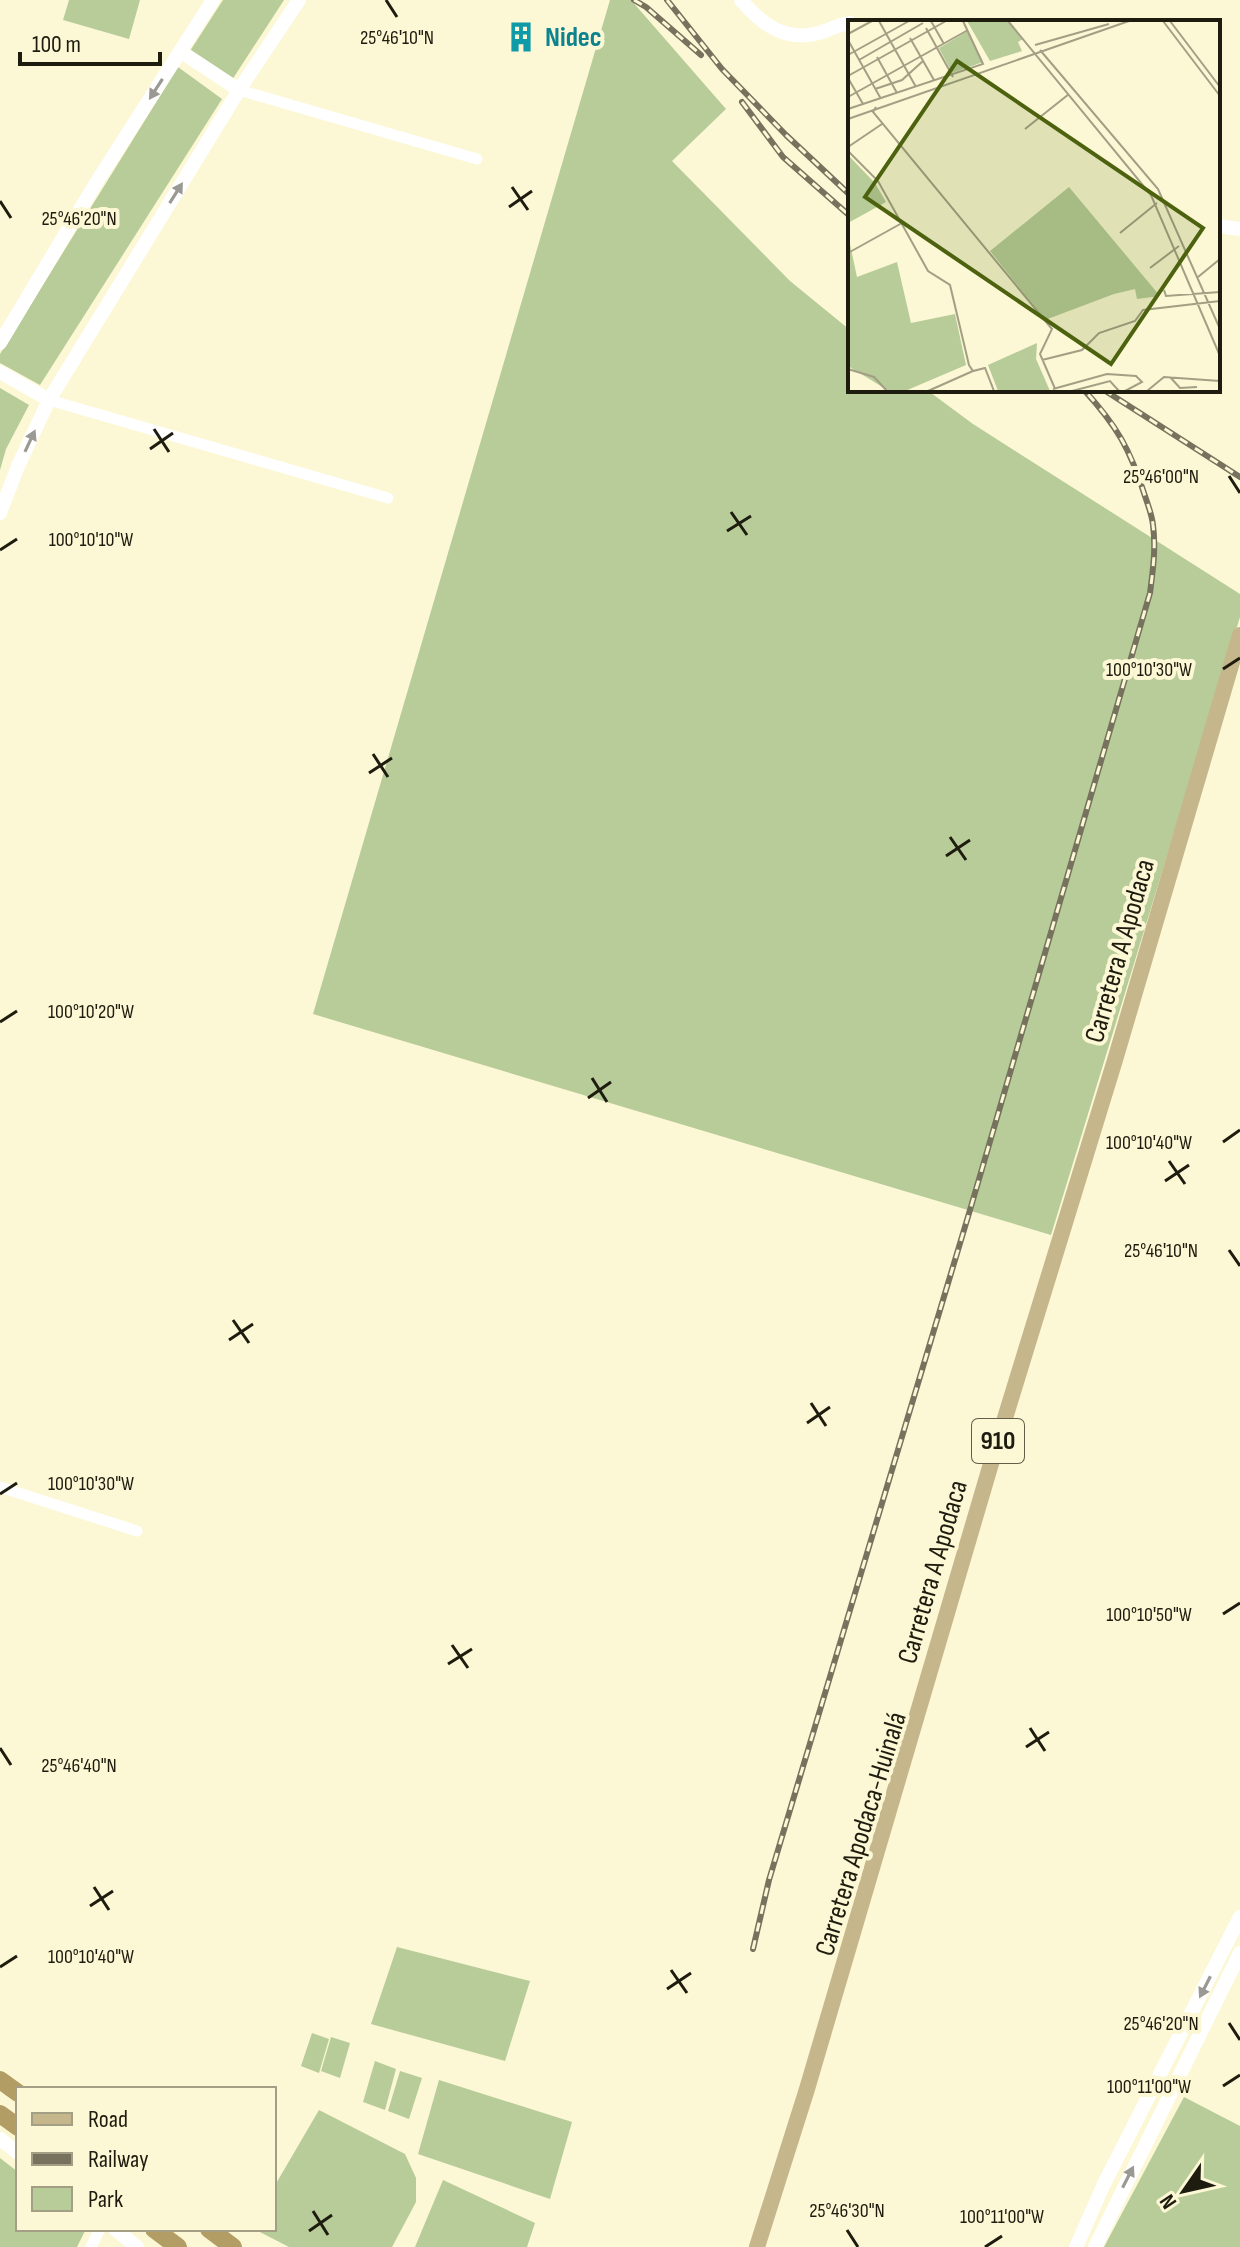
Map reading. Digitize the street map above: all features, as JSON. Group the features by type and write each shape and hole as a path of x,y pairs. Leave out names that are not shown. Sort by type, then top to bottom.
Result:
{"highway":[{"path":"157,2231 178,2247"},
{"path":"212,2231 233,2247"}],"main road":[{"name":"Carretera A Apodaca","path":"757,2247 807,2089 1240,635"},
{"name":"Carretera Apodaca-Huinalá","path":"764,2247 1240,653"}],"street":[{"path":"0,343 96,183 213,0"},
{"path":"0,513 49,400 239,90 299,0"},
{"path":"741,0 774,30 790,35 806,36 848,24"},
{"path":"180,51 239,90 477,159"},
{"path":"1220,226 1240,229"},
{"path":"0,372 49,400 388,498"},
{"path":"0,1487 137,1531"},
{"path":"1076,2247 1104,2184 1240,1917"},
{"path":"1095,2247 1240,1953"},
{"path":"0,2139 16,2151"},
{"path":"117,2231 137,2247"}],"green space":[{"path":"69,0 140,0 129,39 63,20"},
{"path":"223,0 284,0 232,80 190,51"},
{"path":"610,0 631,0 726,109 672,161 790,281 848,328 848,392 930,392 973,424 1240,594 1240,617 1051,1235 313,1014"},
{"path":"178,67 222,99 40,385 0,363 0,354"},
{"path":"0,388 29,405 6,449 0,470"},
{"path":"397,1947 530,1981 505,2061 371,2024"},
{"path":"312,2033 329,2039 319,2073 301,2066"},
{"path":"331,2037 350,2043 340,2078 321,2071"},
{"path":"375,2061 396,2069 385,2110 363,2102"},
{"path":"400,2071 422,2078 409,2119 388,2111"},
{"path":"439,2080 572,2122 550,2199 418,2154"},
{"path":"1184,2097 1240,2126 1240,2247 1104,2247"},
{"path":"319,2110 405,2154 416,2178 416,2202 392,2247 289,2247 258,2231 276,2231 276,2184"},
{"path":"0,2158 16,2170 16,2231 85,2231 77,2247 0,2247"},
{"path":"443,2180 535,2223 527,2247 415,2247"}],"railway":[{"path":"634,0 701,55"},
{"path":"667,0 722,69 848,193"},
{"path":"742,102 783,157 848,214"},
{"path":"753,1949 769,1880 970,1210 1150,593 1154,542 1149,506 1121,439 1086,392"},
{"path":"1107,392 1240,477"}],"place":[{"name":"Nidec","path":"521,37"}]}
